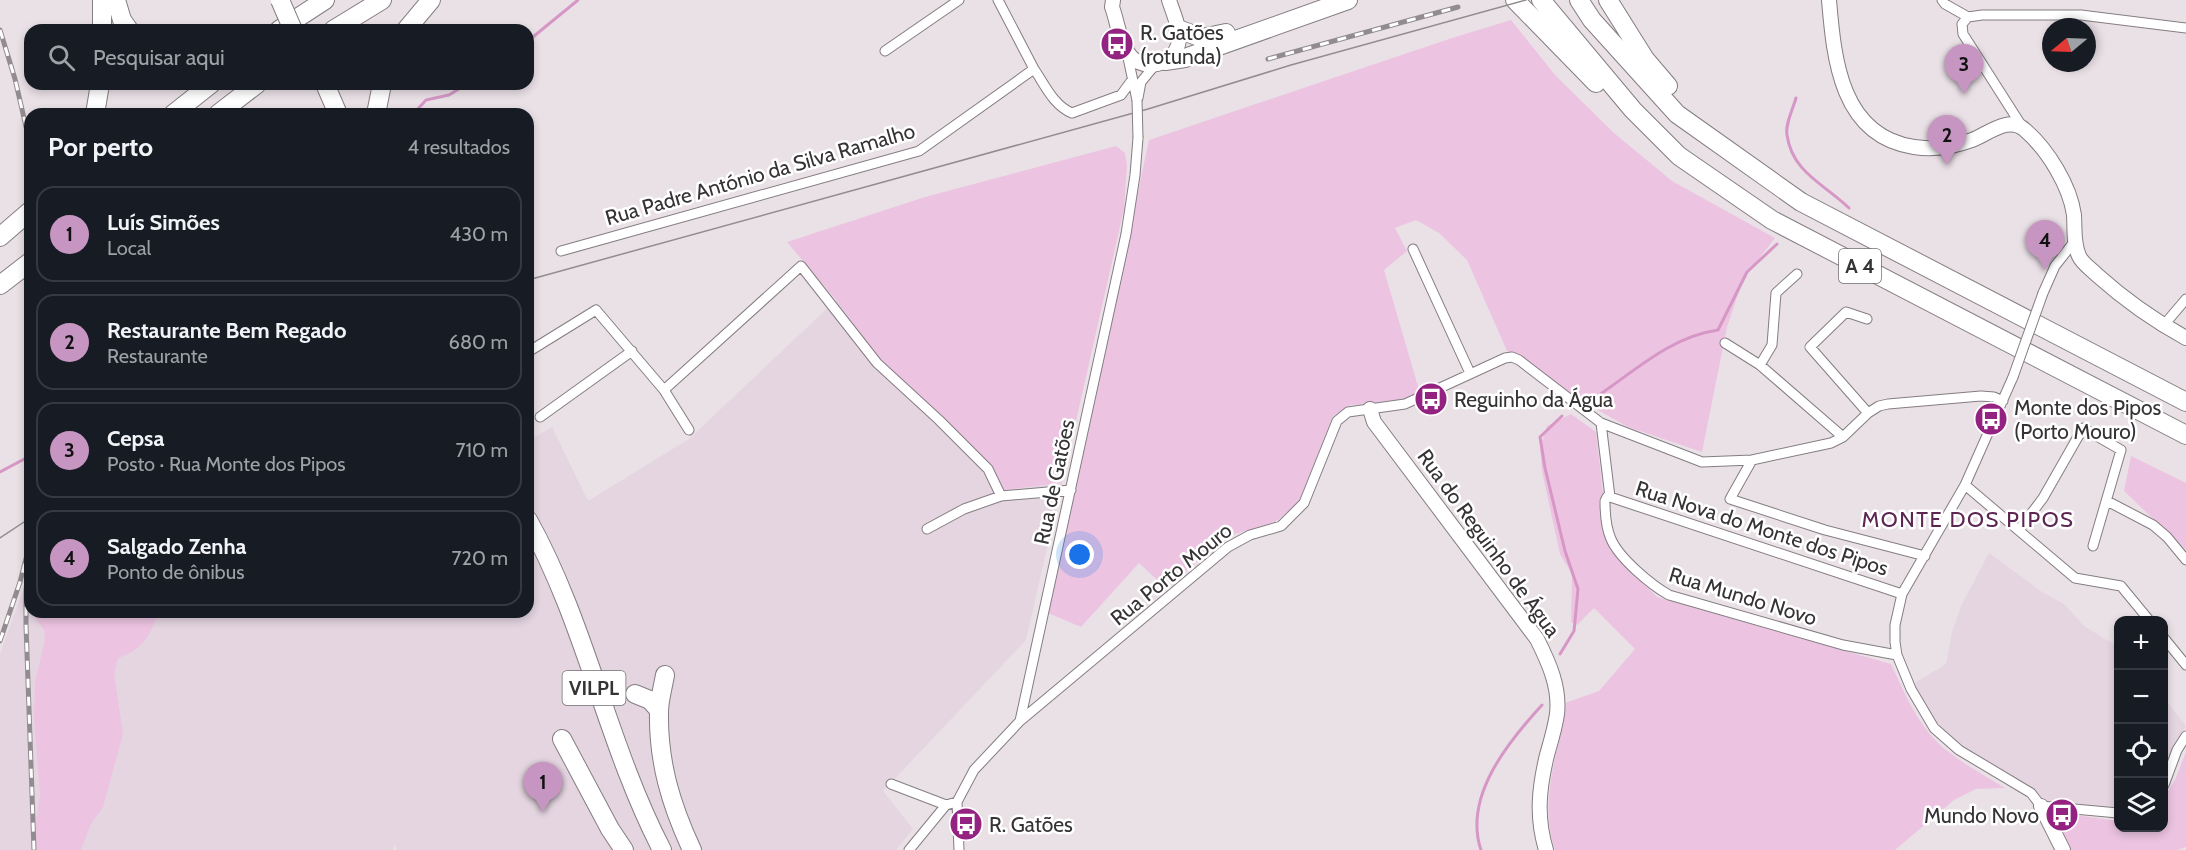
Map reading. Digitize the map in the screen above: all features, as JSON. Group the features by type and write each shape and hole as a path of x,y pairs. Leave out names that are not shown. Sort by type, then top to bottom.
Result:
{"highway":[{"path":"102,0 102,24"},
{"path":"116,0 125,24"},
{"path":"280,0 282,24"},
{"path":"290,0 300,24"},
{"path":"291,24 325,0"},
{"path":"343,24 382,0"},
{"path":"411,24 431,0"},
{"path":"1178,29 1202,38 1215,37 1318,0"},
{"path":"1160,63 1185,58 1348,0"},
{"path":"1515,0 1629,118 1679,156"},
{"path":"1541,0 1575,42"},
{"name":"A 4","path":"1547,0 1575,42 1634,110 1679,156 1772,220 2186,435"},
{"name":"A 4","path":"1579,0 1592,20 1677,114 1801,202 2186,402"},
{"path":"1608,0 1645,59 1712,137"},
{"path":"96,108 99,90"},
{"path":"181,108 203,90"},
{"path":"226,108 249,90"},
{"path":"318,90 325,108"},
{"path":"328,90 335,108"},
{"path":"377,108 381,90"},
{"path":"0,237 24,216"},
{"path":"0,245 24,228"},
{"path":"0,285 24,267"},
{"name":"VILPL","path":"534,533 568,606 630,781 660,850"},
{"name":"VILPL","path":"534,540 566,607 630,792 660,850"},
{"path":"665,675 659,710 664,774 676,816 692,850"},
{"path":"634,694 650,699 659,710"},
{"path":"562,739 610,829 624,850"}],"main road":[{"path":"1113,0 1112,7 1126,51 1134,59 1144,64 1160,63 1174,54 1179,44 1174,3"},
{"path":"1829,0 1832,43 1848,98 1854,110 1872,130 1898,144 1932,148 1947,147 1971,140 2008,124 2024,128 2064,180 2074,216 2074,242 2131,295 2186,338"},
{"path":"2166,322 2186,330"},
{"name":"Rua do Reguinho de Água","path":"1370,409 1374,422 1537,639 1550,666 1555,682 1557,713 1542,775 1538,815 1546,850"},
{"path":"2041,806 2062,850"}],"street":[{"path":"885,51 959,0"},
{"path":"998,0 1034,69 1065,110 1072,113 1121,95 1132,80"},
{"path":"1942,0 1968,18"},
{"path":"2024,128 1963,34 1962,24 1968,18 1982,15 2081,15 2186,28"},
{"name":"Rua de Gatões","path":"1020,721 1126,234 1138,138 1137,100 1126,51"},
{"name":"Rua de Gatões","path":"1137,100 1141,82 1160,63"},
{"name":"Rua Padre António da Silva Ramalho","path":"561,251 919,151 1034,69"},
{"path":"2074,242 2055,266 2013,377 1965,485 1902,594 1895,625 1897,655 1921,709 1945,739 1959,750 2031,793 2041,806 2114,813"},
{"path":"1413,249 1470,373"},
{"path":"664,390 801,266 877,363 939,420 988,470 1001,496"},
{"path":"1760,365 1772,345 1776,293 1797,274"},
{"path":"2166,322 2186,299"},
{"path":"534,348 596,310 664,390 689,430"},
{"path":"1867,319 1846,312 1810,347 1868,413"},
{"path":"1725,343 1760,365 1843,436"},
{"path":"540,417 632,351"},
{"name":"Rua Porto Mouro","path":"1020,721 1228,548 1250,535 1281,526 1305,503 1336,422 1348,411 1405,404 1504,358 1512,357 1519,360 1601,423 1702,462 1752,460 1831,443 1843,436 1868,413 1879,406 1888,404 1981,396 2003,400"},
{"name":"Rua Mundo Novo","path":"1601,423 1610,497 1607,497 1605,501 1610,537 1621,555 1658,589 1669,595 1842,645 1897,655"},
{"path":"2019,530 2043,498 2082,428 2121,450 2093,546"},
{"path":"1752,460 1730,499 1825,530 1924,556"},
{"path":"1965,485 2075,578 2121,586 2146,616"},
{"path":"927,529 964,509 1001,496 1071,489"},
{"name":"Rua Nova do Monte dos Pipos","path":"1610,497 1902,594"},
{"path":"2107,501 2153,525 2167,537 2186,560"},
{"path":"2168,644 2186,666"},
{"path":"959,850 957,802 974,770 1020,721"},
{"path":"2166,778 2177,750 2186,736"},
{"path":"891,784 946,805"},
{"path":"909,850 946,805 957,802"}],"shaded area":[{"path":"1511,20 1556,76 1614,133 1672,181 1775,238 1743,279 1727,327 1702,452 1628,427 1571,395 1521,356 1507,351 1467,260 1439,233 1416,220 1395,228 1407,251 1384,270 1420,393 1402,402 1350,405 1333,416 1298,503 1275,522 1232,535 1165,587 1139,563 1081,627 1048,613 1149,140"},
{"path":"1116,146 1125,153 1127,165 1124,209 1062,483 1004,490 990,466 967,445 940,414 934,412 880,360 836,300 787,242 925,197"},
{"path":"836,300 880,360 939,414 990,466 1004,490 1062,483 1026,640 883,791 913,829 896,850 397,850 395,844 393,850 0,850 0,654 22,593 24,593 24,618 534,618 534,435 535,437 552,427 588,501 689,439"},
{"path":"1571,414 1596,432 1603,493 1599,501 1610,550 1657,597 1891,664 1922,724 1939,744 2005,788 1976,789 1954,800 1895,850 1555,850 1550,829 1549,796 1563,726 1565,703 1599,691 1635,649 1594,608 1577,625 1571,622 1572,574 1560,554 1542,471 1540,447 1547,426"},
{"path":"2131,456 2186,483 2186,550 2124,491"},
{"path":"1989,553 2042,592 2064,604 2084,626 2114,645 2114,809 2049,803 2033,790 1956,741 1933,719 1913,684 1946,664 1952,632 1962,604"},
{"path":"35,618 156,618 140,646 118,658 114,673 123,734 103,807 91,824 81,850 36,850 35,828 40,795 34,719 35,683 45,639 44,630"},
{"path":"2168,703 2186,726 2173,747 2168,762"},
{"path":"2186,752 2186,847 2178,850 2070,850 2057,824 2059,818 2075,815 2114,820 2114,832 2168,832 2168,791"}],"waterway":[{"path":"534,36 578,0"},
{"path":"419,108 426,100 449,95 457,90"},
{"path":"1796,98 1787,131 1795,159 1810,176 1849,208"},
{"path":"1593,399 1667,348 1683,340 1718,330 1747,272 1777,244"},
{"path":"1560,654 1574,631 1578,589 1565,551 1540,437 1562,416"},
{"path":"0,472 24,459"},
{"path":"1481,850 1477,830 1478,810 1483,791 1503,753 1542,705"}],"tram line":[{"path":"534,278 1148,109 1291,65 1526,0"},
{"path":"0,538 24,522"}],"railway":[{"path":"1268,59 1458,7"},
{"path":"0,30 24,118"},
{"path":"0,641 24,566"},
{"path":"26,618 34,850"}],"place":[{"name":"R. Gatões (rotunda)","path":"1117,44"},
{"name":"Cepsa","path":"1964,94"},
{"name":"Restaurante Bem Regado","path":"1947,165"},
{"name":"Salgado Zenha","path":"2045,270"},
{"name":"Reguinho da Água","path":"1431,399"},
{"name":"Monte dos Pipos (Porto Mouro)","path":"1991,419"},
{"name":"Luís Simões","path":"543,812"},
{"name":"Mundo Novo","path":"2062,815"},
{"name":"R. Gatões","path":"966,824"}],"district":[{"name":"MONTE DOS PIPOS","path":"1968,519"}]}
